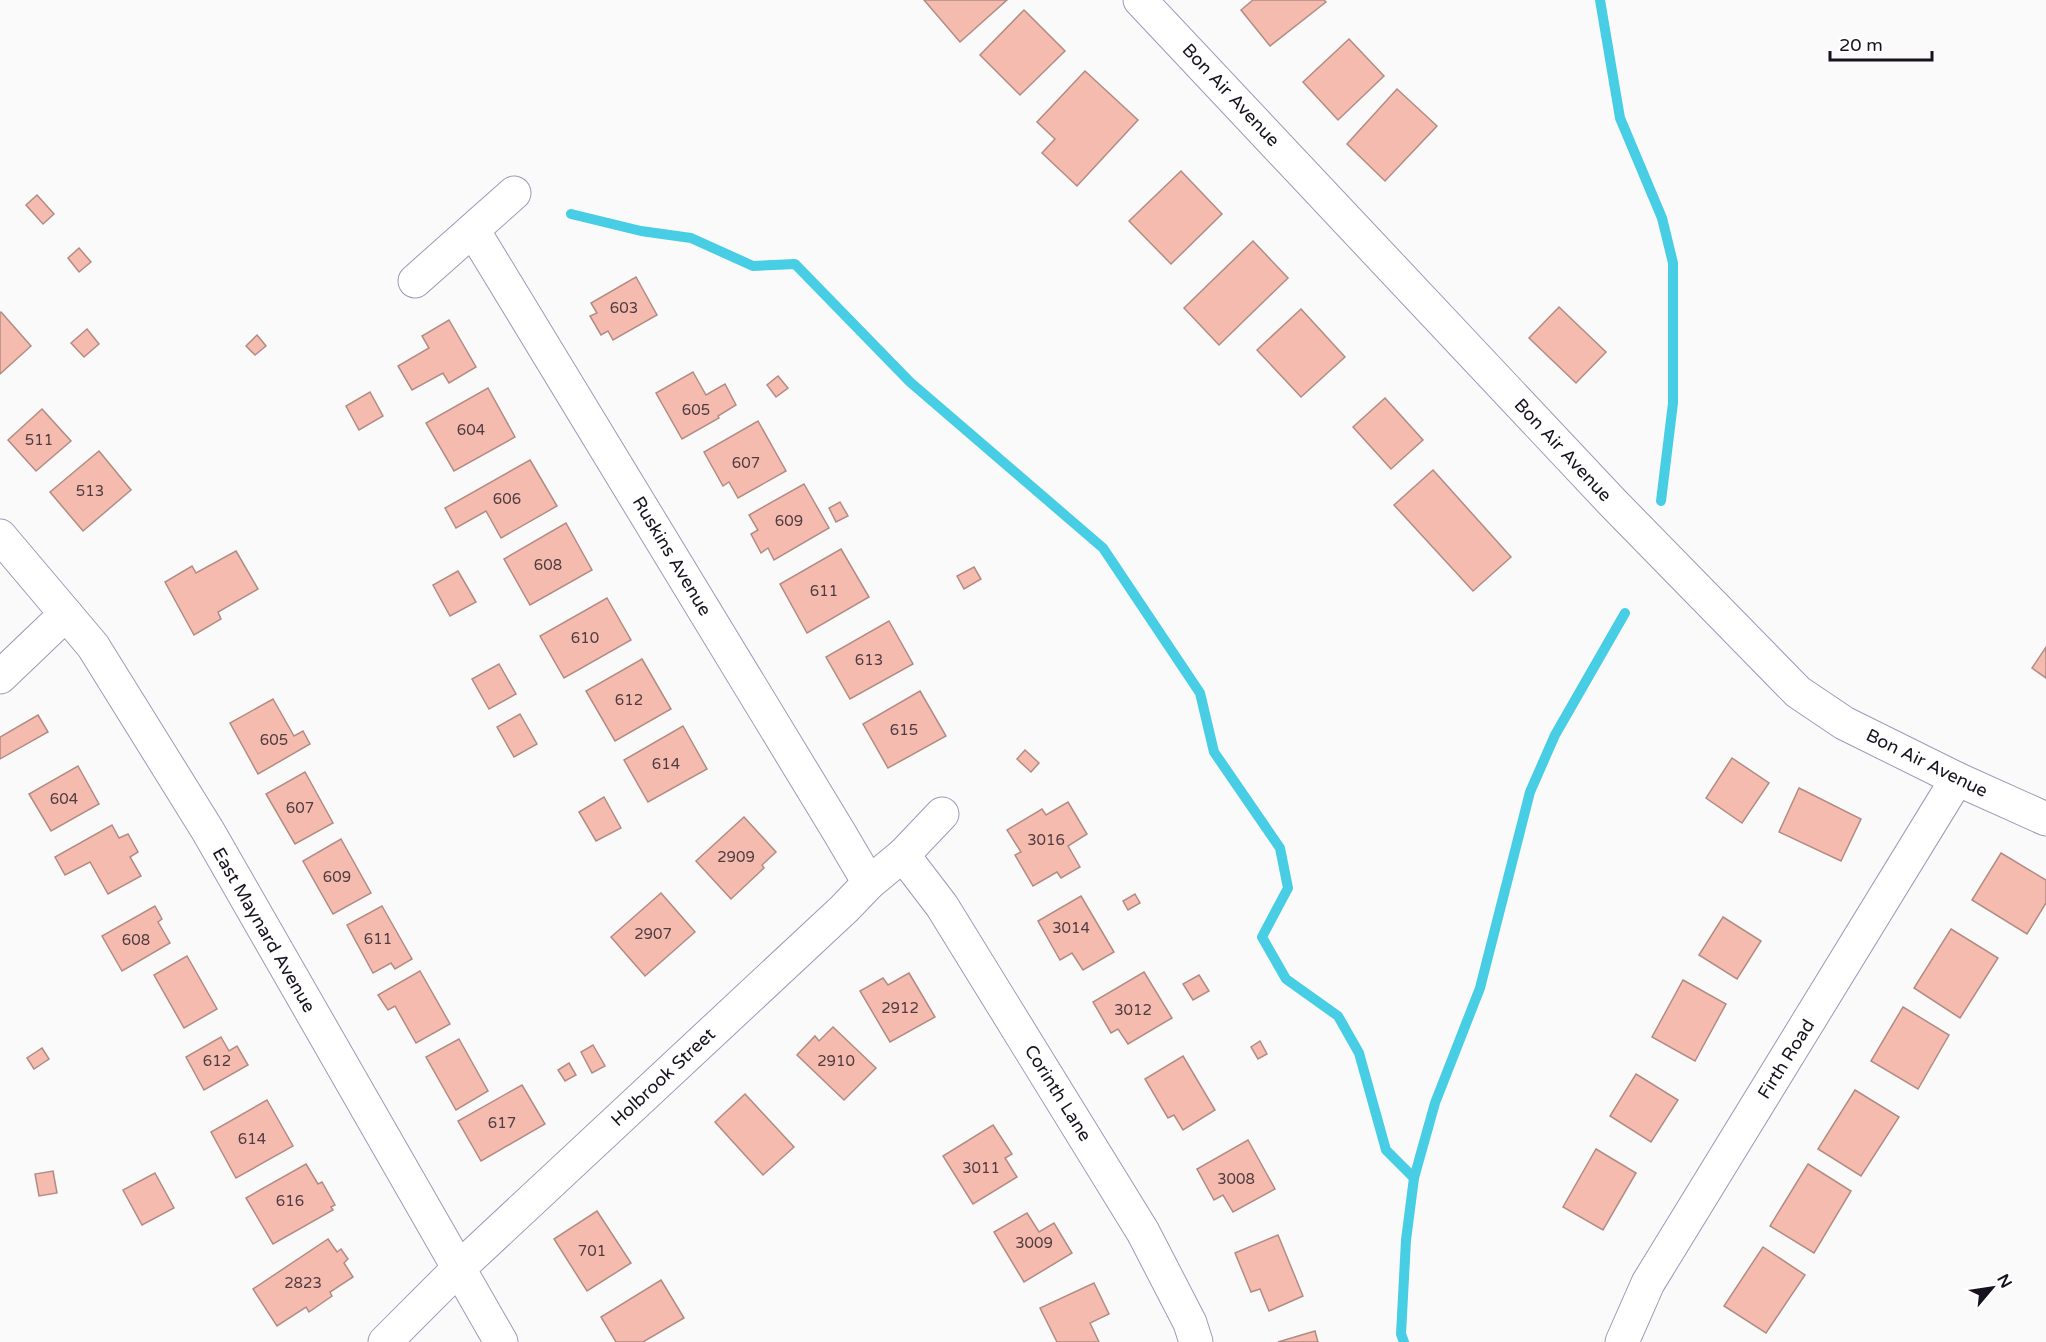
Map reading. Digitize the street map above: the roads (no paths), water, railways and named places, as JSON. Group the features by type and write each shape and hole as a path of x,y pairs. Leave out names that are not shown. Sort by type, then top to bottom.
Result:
{"street":[{"name":"Bon Air Avenue","path":"1140,0 1614,504 1778,674 1819,708 1844,723 1957,779 2046,819"},
{"path":"415,281 514,193"},
{"name":"Ruskins Avenue","path":"473,230 869,883"},
{"name":"East Maynard Avenue","path":"0,536 93,646 208,831 501,1342"},
{"path":"0,677 66,614"},
{"name":"Firth Road","path":"1622,1342 1648,1283 1957,779"},
{"name":"Holbrook Street","path":"385,1342 458,1269 844,909 869,883 903,855 942,814"},
{"name":"Corinth Lane","path":"903,855 942,906 1143,1232 1190,1323 1196,1342"}],"waterway":[{"path":"1600,0 1620,118 1662,218 1673,263 1673,403 1661,501"},
{"path":"571,214 641,231 691,238 753,266 795,264 910,382 1103,548 1200,693 1214,752 1280,848 1288,888 1262,937 1286,979 1338,1016 1359,1053 1386,1150 1414,1178"},
{"path":"1404,1342 1401,1334 1406,1240 1414,1178 1435,1103 1480,988 1530,792 1555,735 1625,613"}]}
